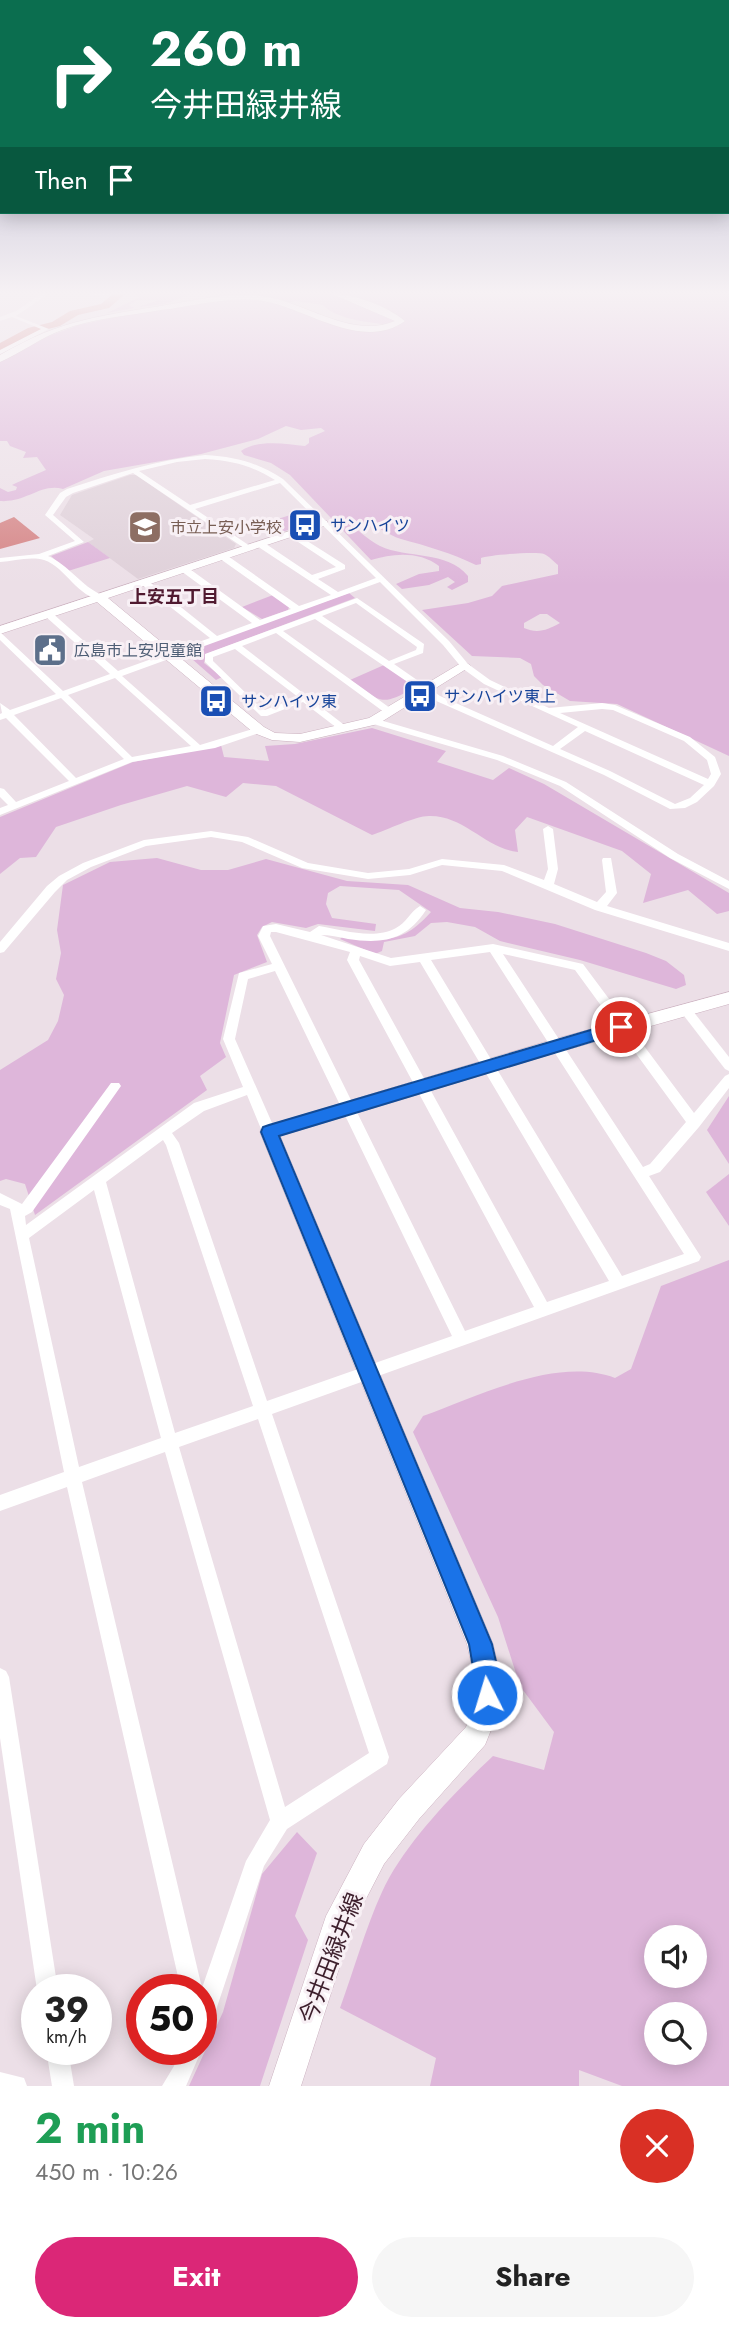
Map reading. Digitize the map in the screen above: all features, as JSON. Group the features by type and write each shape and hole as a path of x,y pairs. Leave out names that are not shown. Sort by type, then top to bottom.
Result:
{"main road":[{"path":"0,630 323,523"},
{"path":"99,597 259,730 281,738 295,738 340,726 373,721 387,710 465,666"},
{"path":"269,1132 555,1046 729,998"},
{"name":"今井田緑井線","path":"269,1132 480,1644 488,1679 486,1710 476,1736 409,1809 374,1854 341,1916 285,2086"}],"street":[{"path":"0,560 39,557 80,542 49,515 63,495 135,471 215,455 259,465 281,480 379,580 446,643 465,666 487,682 711,784"},
{"path":"135,471 247,548"},
{"path":"189,508 281,480"},
{"path":"290,534 342,567 312,578"},
{"path":"260,544 337,595"},
{"path":"222,556 298,609"},
{"path":"39,557 50,560 90,594 99,597"},
{"path":"184,569 258,623"},
{"path":"4,715 379,580"},
{"path":"144,582 216,639"},
{"path":"304,698 264,714 209,662 208,656 357,600 421,646 420,651 388,664"},
{"path":"48,614 197,747"},
{"path":"316,616 437,698 607,773 674,807 683,806 706,791 716,774 712,759 687,739 615,708 602,706 548,711"},
{"path":"277,630 387,710"},
{"path":"0,635 130,760"},
{"path":"237,646 340,726"},
{"path":"0,705 4,715 75,782"},
{"path":"373,721 500,758 563,784 674,856 729,885"},
{"path":"553,750 584,727"},
{"path":"0,812 130,760 215,745 259,730"},
{"path":"0,791 13,806"},
{"path":"548,829 553,869 548,886"},
{"path":"0,949 63,878 97,860 144,843 196,835 244,839 293,861 327,870 385,875 454,862 504,868 600,907 729,947"},
{"path":"600,907 612,893 607,860"},
{"path":"312,937 318,930 387,936 402,932 413,924 420,910"},
{"path":"461,1339 264,936 267,929 276,928 312,937 390,962 493,948 579,967 694,1123"},
{"path":"0,1503 694,1257 493,948"},
{"path":"356,951 353,960 544,1311"},
{"path":"424,959 619,1285"},
{"path":"269,1132 229,1039 243,976 280,966"},
{"path":"685,1009 729,1066"},
{"path":"639,1174 655,1168 729,1079"},
{"path":"18,1214 27,1208 115,1086"},
{"path":"21,1236 199,1108 251,1089"},
{"path":"164,1132 172,1143 380,1757 280,1822 256,1861 216,1974"},
{"path":"98,1179 170,1442 280,1822"},
{"path":"0,1199 16,1206 18,1214 73,1476 188,1974"},
{"path":"0,1677 46,1974"},
{"path":"60,2065 63,2086"},
{"path":"173,2086 184,2065"},
{"path":"0,2083 16,2086"}],"shaded area":[{"path":"0,391 729,391 729,756 617,704 570,701 543,685 534,676 531,664 520,658 472,656 422,610 468,603 492,596 502,586 558,574 558,565 546,555 532,553 492,556 481,558 481,564 476,565 448,553 395,537 367,524 354,526 380,546 449,562 468,576 468,582 452,590 447,587 455,582 448,577 429,585 402,589 396,584 419,574 439,571 439,566 423,558 406,555 371,560 290,475 271,463 244,455 241,451 264,444 305,446 309,443 309,438 325,431 321,428 301,430 286,426 258,439 201,454 104,471 63,489 47,489 10,501 0,501 0,488 8,492 16,490 17,487 12,485 46,470 37,457 23,458 26,452 10,446 7,441 0,441","holes":["540,614 547,614 560,623 542,630 524,628 524,623"]},
{"name":"市立上安小学校","path":"136,475 236,544 234,548 138,579 88,542 94,539 60,515 72,495"},
{"path":"306,510 315,520 276,534 262,524"},
{"path":"14,517 40,538 0,549 0,523"},
{"path":"88,542 110,558 68,571 51,556"},
{"path":"349,593 355,598 206,654 204,663 222,677 216,680 184,652"},
{"path":"273,595 289,607 288,610 262,619 242,607"},
{"path":"384,665 412,684 412,689 386,700 374,697 350,680"},
{"path":"372,728 446,751 437,762 493,780 509,768 544,784 729,893 729,911 717,914 688,890 643,903 651,874 622,851 527,817 515,830 518,852 506,850 442,817 416,818 372,835 276,786 243,783 226,797 187,786 56,827 36,857 20,858 0,874 0,817 133,762 221,745 224,757 269,761 265,746 295,744"},
{"path":"157,858 201,870 228,870 266,859 347,881 408,885 460,908 498,912 555,924 646,953 666,961 684,975 686,985 676,989 580,960 500,941 475,927 447,922 431,923 415,936 384,942 382,951 375,954 340,939 345,935 392,938 411,930 431,912 399,890 340,886 328,893 326,904 332,918 376,924 375,931 318,924 306,928 272,922 262,927 257,935 267,962 234,975 220,1043 226,1057 200,1076 207,1090 35,1215 25,1184 6,1179 0,1181 0,1070 48,1040 58,1021 64,995 56,979 61,953 57,930 63,885 110,862"},
{"path":"729,1096 729,1164 707,1130"},
{"path":"729,1174 729,1226 706,1192"},
{"path":"729,1260 729,2086 622,2086 579,2070 579,2086 430,2086 436,2058 340,2008 365,1935 391,1874 447,1803 493,1756 544,1770 554,1732 520,1686 498,1617 413,1432 423,1416 518,1381 568,1372 592,1372 615,1378 631,1369 661,1286"},
{"path":"297,1832 317,1853 295,1916 308,1940 260,2086 189,2086 199,2065 217,2065 217,2025 262,1874"}],"place":[{"name":"サンハイツ","path":"305,525"},
{"name":"市立上安小学校","path":"145,527"},
{"name":"広島市上安児童館","path":"50,650"},
{"name":"サンハイツ東上","path":"420,696"},
{"name":"サンハイツ東","path":"216,701"}],"district":[{"name":"上安五丁目","path":"174,597"}],"route":[{"path":"487,1695 488,1679 480,1644 269,1132 621,1027"}]}
